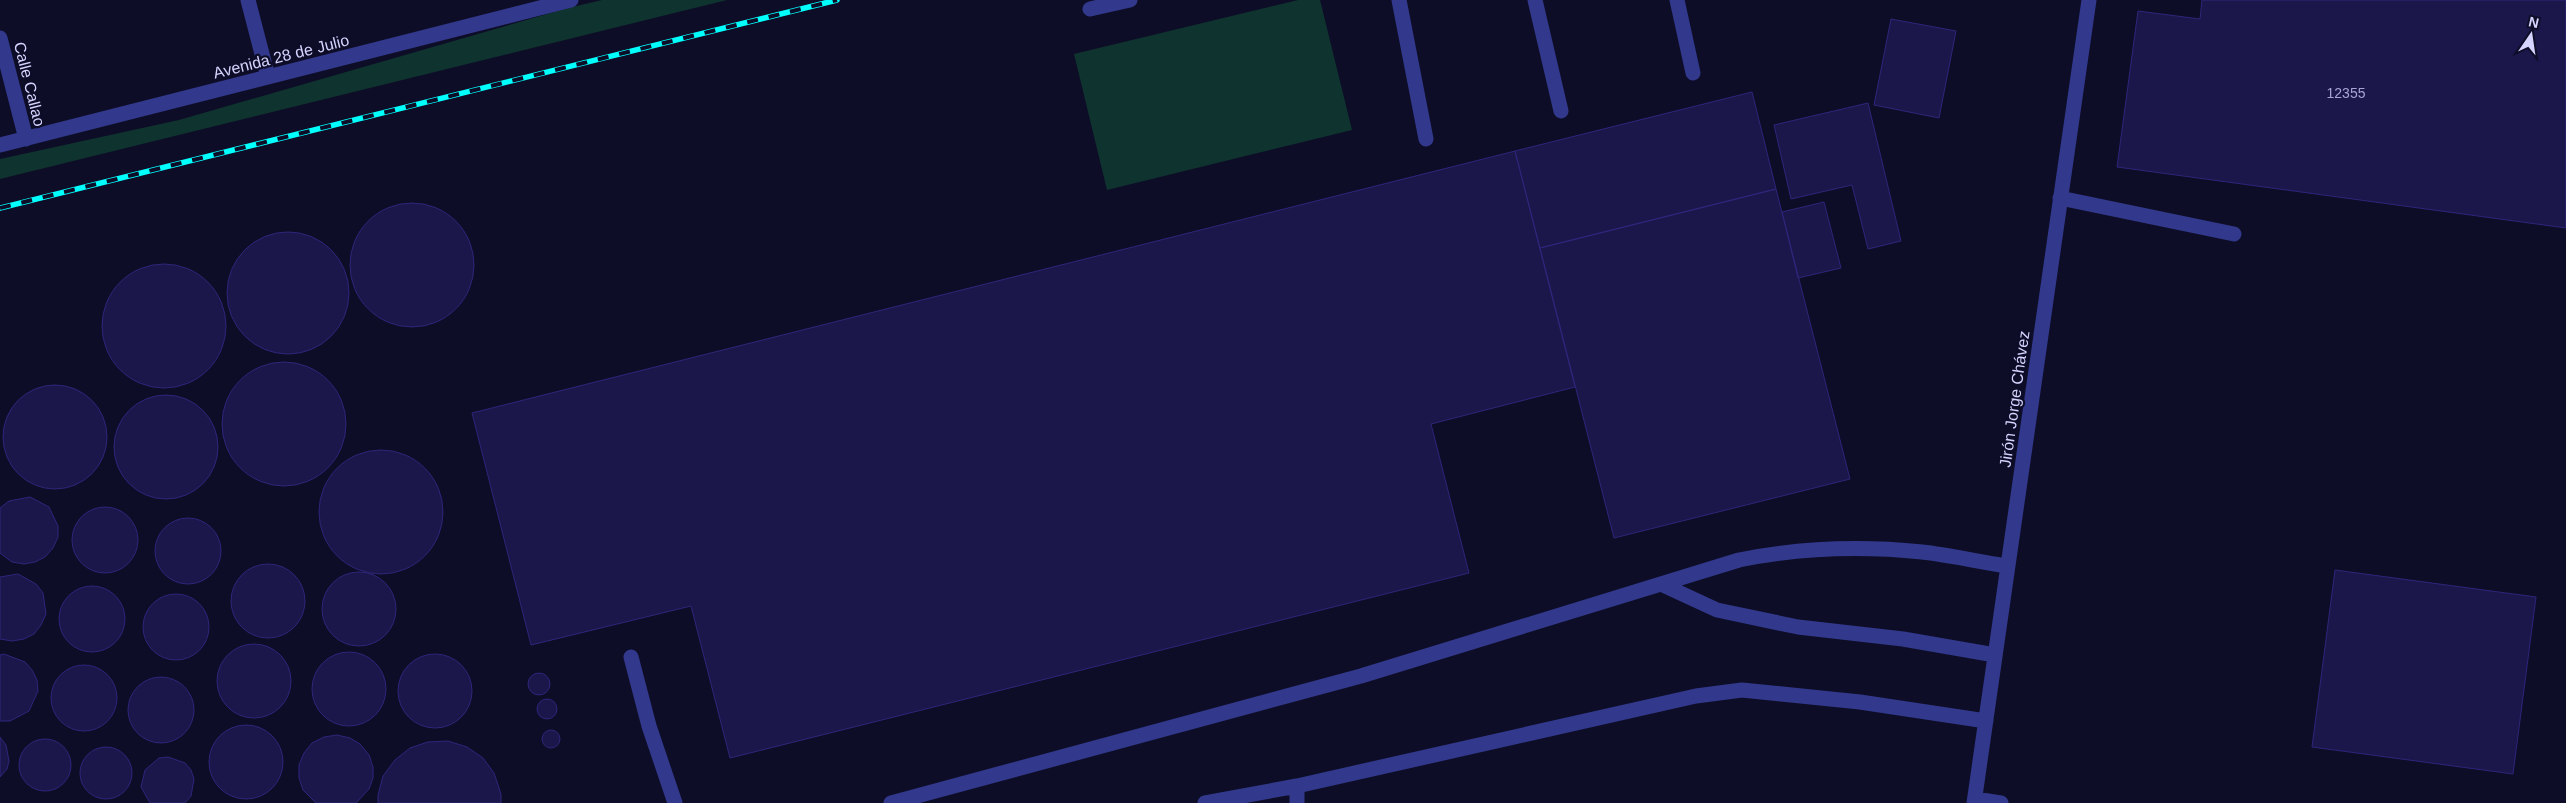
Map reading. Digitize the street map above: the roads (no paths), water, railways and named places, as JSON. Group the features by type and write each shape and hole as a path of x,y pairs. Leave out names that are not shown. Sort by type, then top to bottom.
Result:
{"street":[{"path":"248,0 268,77"},
{"name":"Avenida 28 de Julio","path":"0,145 571,0"},
{"path":"1090,9 1130,0"},
{"path":"1399,0 1426,139"},
{"path":"1535,0 1561,111"},
{"path":"1677,0 1694,73"},
{"name":"Jirón Jorge Chávez","path":"1975,801 2089,0"},
{"name":"Calle Callao","path":"0,38 26,139"},
{"path":"2060,198 2234,234"},
{"path":"891,803 1361,676 1663,585 1739,560 1776,553 1874,549 1913,552 2008,566"},
{"path":"1663,585 1717,610 1789,625 1903,639 1995,655"},
{"path":"631,657 649,726 675,803"},
{"path":"1206,803 1297,786 1696,696 1742,690 1860,702 1986,721"},
{"path":"1297,786 1297,803"},
{"path":"1975,801 2001,803"}],"railway":[{"path":"0,208 837,0"}]}
